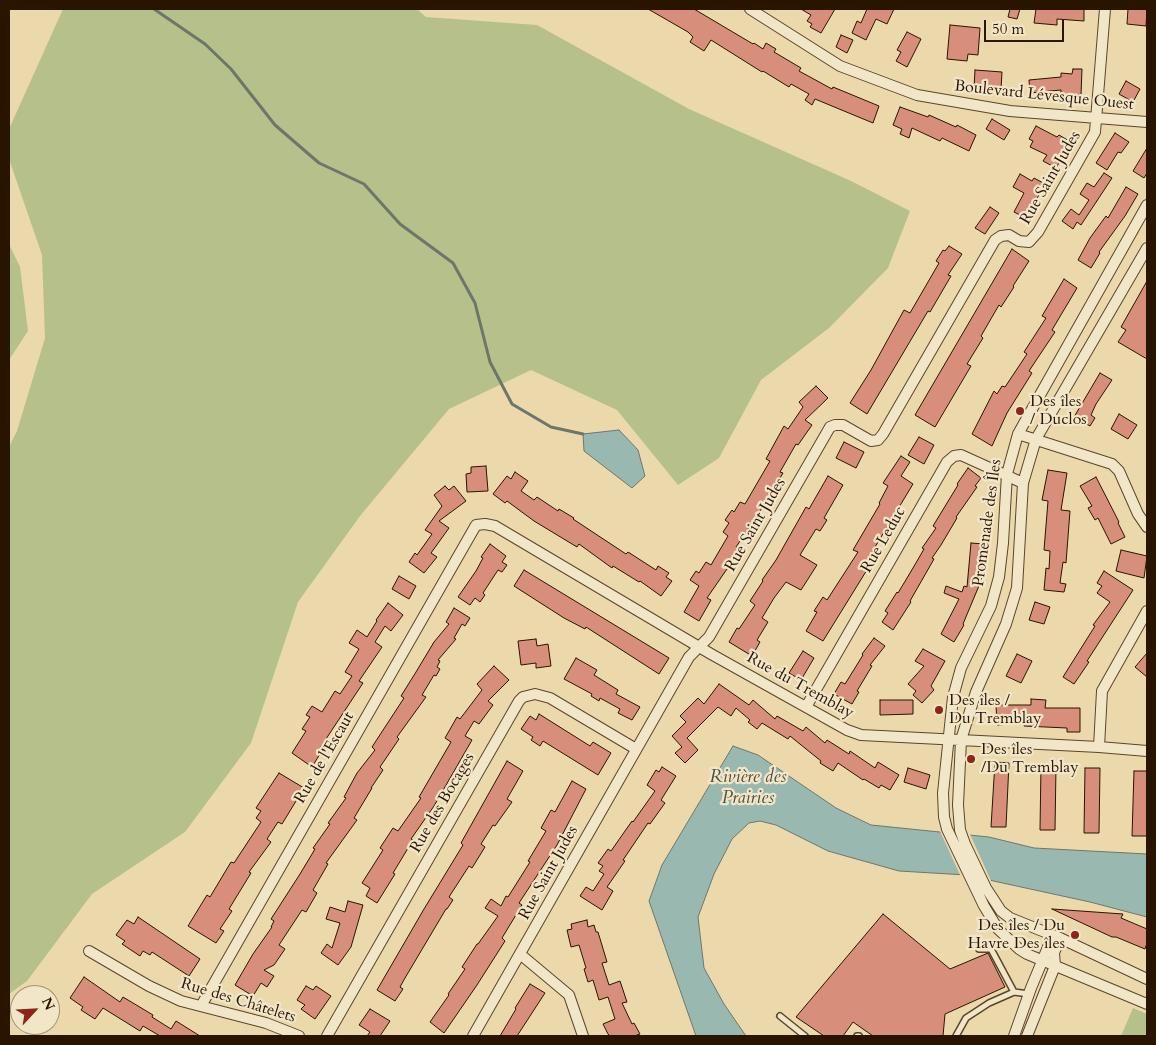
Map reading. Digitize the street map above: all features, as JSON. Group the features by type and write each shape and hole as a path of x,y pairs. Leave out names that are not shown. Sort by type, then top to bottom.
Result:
{"street":[{"name":"Boulevard Lévesque Ouest","path":"750,9 840,66 917,95 990,108 1096,119 1147,122"},
{"path":"1096,119 1105,9"},
{"name":"Rue Saint Judes","path":"473,1036 689,657 709,638 830,428 835,425 843,425 871,441 878,440 995,240 1001,236 1009,235 1029,242 1035,236 1095,132 1096,119"},
{"name":"Promenade des Îles","path":"1147,205 1018,434 1007,474 999,578 991,606 961,668 953,697 943,793 944,817 947,829 981,888 1010,918 1057,936 1147,979"},
{"name":"Promenade des Îles","path":"1147,248 1036,439 1023,483 1017,588 1006,624 976,692 961,740 958,805 960,830 981,888 984,906 998,929 1019,949 1042,961 1147,1004"},
{"path":"1018,434 1112,464 1119,471 1138,514 1147,527"},
{"name":"Rue Leduc","path":"806,707 947,462 954,456 961,455 1007,474 1023,483"},
{"name":"Rue du Tremblay","path":"476,525 495,526 699,647 847,730 861,735 1099,747 1147,752"},
{"name":"Rue de l'Escaut","path":"201,1006 476,525"},
{"path":"1099,747 1102,691 1147,611"},
{"name":"Rue des Bocages","path":"327,1036 519,700 535,694 550,698 636,749"},
{"path":"1014,1036 1028,994 1042,961 1057,936"},
{"path":"1027,1036 1055,966 1054,953 1057,936"},
{"name":"Rue des Châtelets","path":"89,951 149,986 181,1001 266,1023 299,1036"},
{"path":"520,954 569,995 583,1036"}],"lane":[{"path":"979,949 990,949 1014,992"},
{"path":"956,1036 966,1018 989,1002 1014,992 1028,994"},
{"path":"780,1016 805,1036"}],"green space":[{"path":"63,9 417,9 426,17 537,25 689,109 851,181 910,211 888,268 829,328 761,380 719,458 678,485 617,410 531,370 449,409 360,516 298,602 251,743 185,832 92,894 27,981 21,985 10,985 9,994 9,447 17,431 45,338 42,255 9,159 9,129"},
{"path":"9,244 20,267 28,331 9,360"},
{"path":"1133,1008 1147,1014 1147,1036 1121,1036"}],"water":[{"path":"619,430 638,450 645,476 632,488 584,451 583,434"},
{"name":"Rivière des Prairies","path":"733,746 758,755 836,808 871,825 989,837 1034,848 1147,854 1147,917 1090,902 966,875 899,871 828,851 776,825 760,821 749,823 732,839 714,874 698,917 704,968 724,1004 746,1036 696,1036 649,901 662,865"}],"pier":[{"path":"939,829 969,832 992,883 961,877"}],"building":[{"path":"648,9 694,9 763,49 766,43 776,49 774,52 801,68 799,71 832,89 833,87 879,106 873,123 815,99 812,105 805,100 809,94 791,84 789,87 711,40 704,51 690,42 693,37 688,32"},
{"path":"801,9 835,9 821,33 810,27 812,24 807,21 811,15"},
{"path":"867,9 894,9 887,24 876,19 866,40 852,33 857,21 861,23"},
{"path":"1010,9 1020,9 1017,19 1008,17"},
{"path":"1036,9 1084,9 1084,21 1057,19 1057,25 1034,23"},
{"path":"1128,9 1147,9 1146,26 1127,24"},
{"path":"950,25 980,28 978,55 968,54 967,61 947,59"},
{"path":"907,32 921,39 907,67 896,61 901,52 897,50"},
{"path":"841,35 853,40 847,53 836,47"},
{"path":"1073,69 1082,69 1081,95 1061,95 1061,90 1030,93 1029,80 1061,77 1061,73 1072,74"},
{"path":"975,70 1002,72 1001,89 974,88"},
{"path":"1126,81 1140,89 1133,102 1119,94"},
{"path":"900,107 928,117 929,115 956,127 957,125 976,135 969,151 942,138 940,141 912,128 909,138 900,134 902,129 893,125"},
{"path":"992,119 1010,130 1004,140 986,129"},
{"path":"1036,126 1071,142 1056,168 1043,161 1047,155 1030,147 1033,141 1029,139"},
{"path":"1115,133 1129,142 1121,153 1118,152 1107,170 1096,163"},
{"path":"1147,148 1147,173 1144,178 1133,171"},
{"path":"1104,173 1112,178 1081,225 1077,222 1073,229 1062,221 1071,209 1079,215 1089,200 1080,194 1087,183 1094,187"},
{"path":"1020,174 1032,181 1034,178 1045,184 1026,218 1014,212 1024,193 1013,187"},
{"path":"1126,187 1138,194 1099,252 1091,268 1078,260 1090,238 1106,216 1108,218"},
{"path":"990,207 999,213 985,234 975,228"},
{"path":"949,246 962,254 948,275 951,276 930,312 928,311 867,414 850,403 871,370 904,310 910,313 939,263 936,261 943,250 945,251"},
{"path":"1012,249 1029,261 1001,307 999,305 981,336 983,338 967,364 971,366 935,427 915,415"},
{"path":"1064,279 1077,288 1052,330 1055,332 1029,371 1032,373 1007,413 992,446 972,434 994,391 997,394 1002,386 1005,387 1027,354 1024,352 1046,318 1042,316"},
{"path":"1147,281 1147,359 1118,342 1126,330 1121,327"},
{"path":"1100,373 1112,380 1096,404 1091,415 1095,418 1090,426 1074,417"},
{"path":"816,386 828,398 805,420 812,425 798,445 796,444 780,472 783,473 736,547 740,549 707,598 711,600 699,621 684,612 699,586 690,580 696,571 699,573 706,562 711,565 728,536 723,532 729,523 725,520 732,510 734,512 740,502 745,504 770,461 766,459 784,426 788,429 803,407 799,402"},
{"path":"1119,414 1137,425 1128,439 1111,429"},
{"path":"919,437 934,445 924,464 908,455"},
{"path":"844,442 864,452 856,468 836,458"},
{"path":"901,456 910,462 901,476 913,484 866,562 870,565 823,641 806,631 817,612 814,611 823,597 827,600 858,552 853,550 880,504 888,486 883,483"},
{"path":"486,466 488,491 467,492 466,474 471,473 471,467"},
{"path":"968,468 981,478 975,486 977,487 956,517 932,558 934,559 911,602 893,630 882,622 888,613 885,611 913,568 924,549 922,548 936,528 933,526"},
{"path":"1048,470 1067,473 1061,510 1070,511 1066,563 1063,562 1060,583 1066,584 1064,592 1044,590 1046,568 1049,569 1050,551 1044,550 1048,501 1042,500"},
{"path":"515,472 528,481 521,491 534,500 537,497 558,511 559,509 574,518 626,554 628,552 656,570 658,566 669,573 666,577 672,581 661,596 640,581 613,566 612,568 579,544 577,547 534,521 507,501 505,503 493,494 507,476 511,479"},
{"path":"828,476 843,485 824,518 827,520 820,531 816,529 800,555 817,565 801,590 786,582 774,598 762,618 768,622 757,640 760,642 752,656 729,642 737,628 739,629 755,605 750,601 762,580 776,560 806,507 809,509"},
{"path":"1096,477 1125,537 1111,544 1098,518 1095,520 1088,508 1092,506 1080,486"},
{"path":"445,486 449,490 454,486 466,501 439,521 449,528 431,553 437,557 424,573 409,562 415,553 417,555 432,534 425,530 442,506 434,495"},
{"path":"971,543 984,544 981,581 964,625 954,642 941,634 959,599 944,593 946,586 962,592 964,586 967,587"},
{"path":"490,544 506,556 502,562 507,565 502,572 498,570 483,593 485,595 480,602 475,598 470,605 458,597 476,571 483,558 481,557"},
{"path":"1121,550 1147,556 1144,578 1116,571"},
{"path":"524,570 669,658 659,674 586,627 585,629 564,618 514,586"},
{"path":"1104,571 1133,590 1074,684 1063,677 1095,626 1093,625 1110,602 1097,593 1102,586 1097,583"},
{"path":"399,576 416,586 409,599 392,589"},
{"path":"1035,602 1050,607 1044,624 1029,620"},
{"path":"388,603 403,615 391,631 385,626 375,642 382,647 359,681 363,683 320,748 323,749 312,767 292,753 306,731 302,729 310,717 306,715 312,706 322,712 335,691 340,694 352,676 345,672 359,649 349,643 357,630 367,637"},
{"path":"454,608 470,618 465,626 462,624 454,638 456,639 438,660 440,661 437,667 440,669 436,676 434,675 422,695 426,697 397,737 399,739 380,767 383,770 354,818 357,820 326,863 328,864 313,890 317,893 306,912 302,910 279,945 285,949 274,965 264,970 274,976 267,987 261,983 253,996 235,985 272,927 274,921 271,919 315,849 313,848 330,824 328,823 346,798 344,797 357,773 375,750 372,747 404,698 401,696 434,642 449,624 446,622"},
{"path":"874,638 885,646 870,665 872,666 857,691 859,692 852,704 834,694 841,682 845,684 862,654"},
{"path":"536,639 537,646 548,644 551,666 536,668 536,663 521,665 518,641"},
{"path":"923,649 945,661 931,686 934,690 922,703 913,695 916,691 908,684 924,666 915,661"},
{"path":"803,651 814,658 801,680 789,673"},
{"path":"1147,653 1147,677 1135,667"},
{"path":"1017,654 1032,661 1021,683 1006,676"},
{"path":"576,658 597,670 594,675 618,690 616,694 640,707 632,720 618,713 620,709 600,698 599,701 591,696 592,694 564,679"},
{"path":"494,666 509,680 488,701 493,705 479,724 474,721 465,736 472,740 434,806 411,839 413,840 393,873 395,874 377,903 366,896 370,888 362,883 383,850 380,848 393,828 398,831 421,798 419,797 451,742 445,738 457,717 460,719 482,690 477,684"},
{"path":"719,684 749,705 753,700 775,719 777,716 803,731 806,727 825,743 827,740 849,754 850,751 875,768 878,762 899,775 890,790 881,785 879,788 863,780 838,763 833,771 820,763 821,761 790,736 788,739 762,723 757,729 736,708 731,716 718,707 687,738 698,750 685,763 675,753 682,747 672,736 686,722 680,716 698,698 704,704"},
{"path":"1031,699 1046,700 1045,708 1080,708 1080,732 1067,732 1067,728 1024,726 1025,723 997,725 996,705 1031,705"},
{"path":"880,700 913,700 913,714 880,715"},
{"path":"539,714 590,746 593,742 611,753 598,775 543,741 540,746 531,740 533,737 521,729 530,716 536,720"},
{"path":"507,761 523,771 507,799 512,802 495,826 493,825 481,844 485,847 472,868 469,866 449,897 453,900 405,978 400,987 403,989 395,1001 377,990 463,845 461,843"},
{"path":"995,762 1009,763 1006,827 991,827"},
{"path":"1041,765 1056,766 1055,830 1040,830"},
{"path":"662,767 676,776 661,800 665,803 650,824 648,823 607,887 613,891 602,910 580,896 586,887 593,891 604,874 599,871 603,866 598,863 608,849 611,851 655,791 647,785 656,770 659,772"},
{"path":"908,768 930,775 926,789 904,782"},
{"path":"1085,768 1100,768 1099,833 1084,833"},
{"path":"1134,771 1147,771 1147,836 1132,836"},
{"path":"279,773 304,788 282,824 278,822 267,839 271,842 249,872 251,873 229,909 232,911 220,929 224,931 216,943 188,926 207,895 210,897 231,862 234,863 261,822 256,818 261,811 256,808"},
{"path":"572,781 586,789 557,845 519,903 522,905 502,938 505,941 444,1033 430,1022 465,969 462,967 498,916 485,908 491,899 501,906 506,896 508,897 530,862 528,861 546,831 541,828 551,810 555,812"},
{"path":"348,901 363,905 351,947 338,965 321,953 327,944 332,948 340,923 326,919 330,907 345,912"},
{"path":"1052,909 1123,914 1121,918 1147,929 1145,949 1112,937"},
{"path":"883,914 950,969 988,953 1005,987 945,1014 943,1036 873,1036 853,1022 843,1036 824,1036 796,1017"},
{"path":"138,917 200,959 189,976 152,952 150,955 143,951 140,956 122,944 125,941 116,935 127,920 134,924"},
{"path":"587,920 588,927 594,925 596,932 598,932 607,962 602,963 609,985 620,981 627,1002 622,1003 632,1024 634,1023 640,1034 634,1036 610,1036 603,1024 615,1019 608,997 599,1000 593,980 588,982 579,945 571,947 567,930 572,929 571,924"},
{"path":"84,977 120,1002 123,997 153,1015 152,1017 171,1029 176,1021 200,1036 160,1036 143,1026 140,1031 103,1008 95,1019 81,1010 83,1007 70,998"},
{"path":"530,984 545,993 517,1036 500,1036 515,1008"},
{"path":"306,986 313,990 316,986 331,996 315,1019 301,1009 305,1005 297,1000"},
{"path":"370,1009 390,1021 380,1036 367,1036 370,1032 359,1025"}],"waterway":[{"path":"154,9 205,44 231,69 275,125 319,163 364,184 400,224 453,263 475,303 490,362 512,404 551,427 583,434"}],"place":[{"name":"Des îles / Duclos","path":"1020,411"},
{"name":"Des îles / Du Tremblay","path":"939,710"},
{"name":"Des îles /Du Tremblay","path":"971,759"},
{"name":"Des îles / Du Havre Des îles","path":"1075,935"}]}
